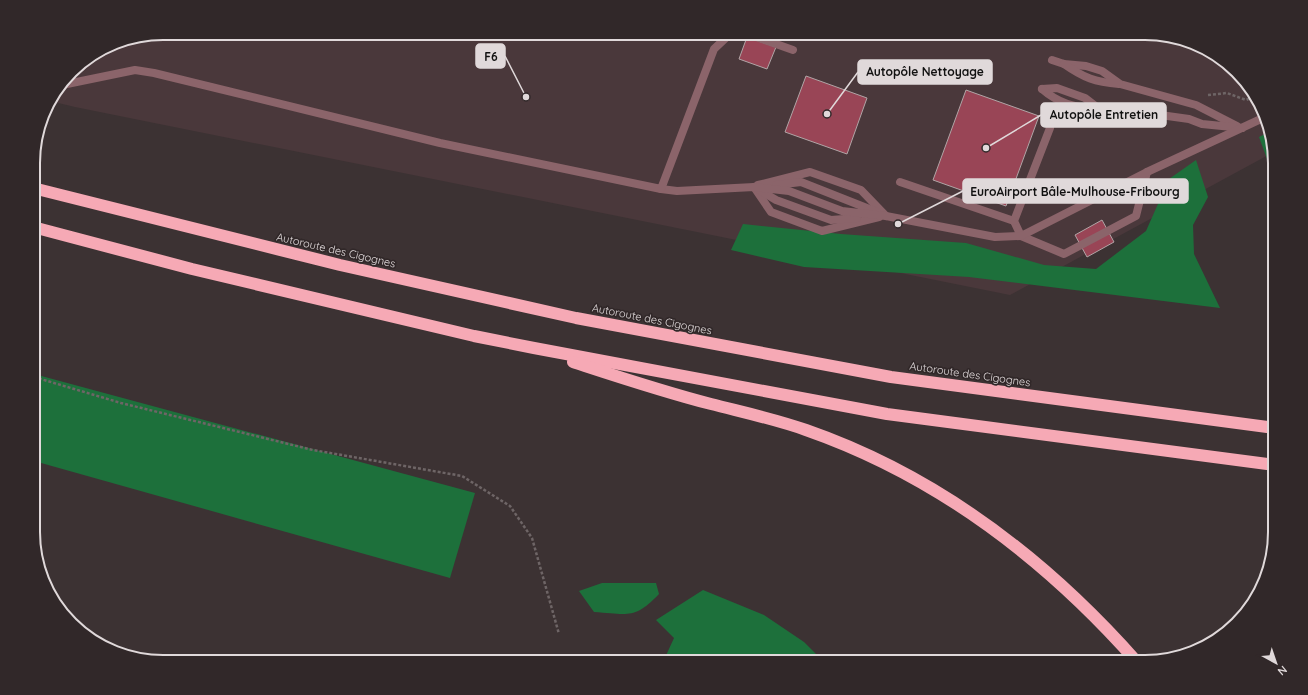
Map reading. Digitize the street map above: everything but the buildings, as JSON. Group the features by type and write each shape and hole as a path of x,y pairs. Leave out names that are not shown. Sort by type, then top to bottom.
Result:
{"highway":[{"name":"Autoroute des Cigognes","path":"40,190 340,265 576,318 891,376 1268,427"},
{"path":"40,229 207,272 474,336 534,348 887,414 1268,464"},
{"path":"534,348 646,387 804,429 866,454 959,505 1028,555 1087,608 1131,655"}],"street":[{"path":"661,189 714,49 724,40"},
{"path":"765,40 793,50"},
{"path":"1052,60 1064,64 1086,66 1102,72 1120,84"},
{"path":"1064,64 1082,77 1099,82 1120,84 1196,105 1242,128"},
{"path":"70,83 135,70 154,73 440,142 661,189 677,191 801,182 886,216"},
{"path":"1098,108 1085,98 1057,88 1042,89 1053,99 1081,109 1098,108 1146,112 1189,119 1202,124 1242,128"},
{"path":"754,186 789,191 842,211 886,216 995,238 1021,236 1147,172 1260,120"},
{"path":"1014,221 1050,128"},
{"path":"754,186 810,172 861,190 886,216"},
{"path":"900,182 1014,221 1021,236 1064,254 1136,216 1147,172"},
{"path":"754,186 771,212 822,230 886,216"},
{"path":"754,186 776,200 831,220 886,216"}],"path":[{"path":"40,379 121,403 313,450 462,476 510,506 532,538 559,634"}],"shaded area":[{"path":"1145,40 1161,41 1185,47 1213,61 1226,71 1247,95 1255,109 1266,139 1268,156 1010,295 55,102 76,76 88,65 116,49 147,41"}],"green space":[{"path":"1265,134 1268,161 1259,137"},
{"path":"1196,160 1208,197 1193,225 1194,254 1220,308 969,277 804,267 731,250 743,224 841,234 966,243 1044,265 1096,269 1146,231 1169,179"},
{"path":"40,376 475,493 450,578 40,463"},
{"path":"602,583 656,583 659,594 643,608 630,614 594,612 579,591"},
{"path":"703,590 764,615 804,642 817,655 666,655 674,638 656,620"}],"place":[{"name":"F6","path":"526,97"},
{"name":"Autopôle Nettoyage","path":"827,114"},
{"name":"Autopôle Entretien","path":"986,148"},
{"name":"EuroAirport Bâle-Mulhouse-Fribourg","path":"898,224"}]}
